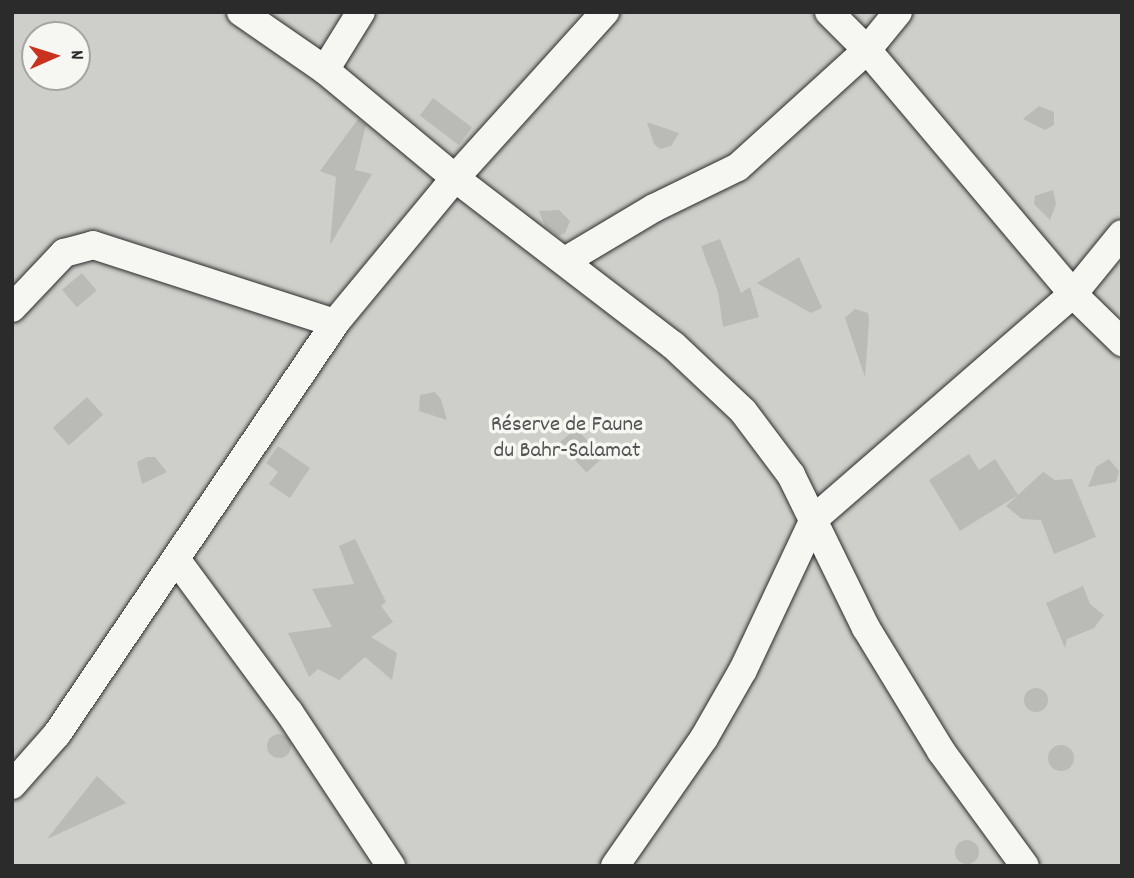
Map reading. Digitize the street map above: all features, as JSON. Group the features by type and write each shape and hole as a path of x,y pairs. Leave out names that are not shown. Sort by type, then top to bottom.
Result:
{"street":[{"path":"241,12 325,70 456,178 673,345 743,411 791,475 866,628 941,751 1025,866"},
{"path":"325,70 361,12"},
{"path":"12,785 57,734 335,323 456,178 605,12"},
{"path":"829,12 867,50 1073,294 1122,342"},
{"path":"565,261 654,208 738,167 867,50 898,12"},
{"path":"615,866 704,738 743,670 814,519 1073,294 1122,234"},
{"path":"12,308 64,253 93,245 335,323"},
{"path":"176,559 289,712 391,866"}],"green space":[{"name":"Réserve de Faune du Bahr-Salamat","path":"12,12 1122,12 1122,866 12,866"}],"building":[{"path":"433,98 472,127 459,145 420,116"},
{"path":"1039,106 1054,112 1054,125 1045,130 1023,119"},
{"path":"358,119 366,125 355,170 372,174 330,245 336,177 320,171"},
{"path":"647,122 679,133 671,146 660,149 654,144"},
{"path":"1053,190 1056,204 1050,220 1034,204 1035,196"},
{"path":"559,210 570,221 565,233 558,236 545,226 539,211"},
{"path":"720,239 741,293 750,287 759,317 723,327 718,292 701,246"},
{"path":"799,257 822,308 811,313 757,283"},
{"path":"82,273 97,291 77,307 62,290"},
{"path":"855,309 868,313 865,377 845,318"},
{"path":"435,392 441,399 447,420 419,411 420,395"},
{"path":"87,397 103,415 69,446 53,428"},
{"path":"576,428 603,458 586,472 560,443"},
{"path":"278,446 310,468 290,498 269,484 278,472 266,463"},
{"path":"969,454 979,470 995,459 1018,495 960,531 929,480"},
{"path":"147,457 155,457 167,472 142,484 137,462"},
{"path":"1109,459 1119,471 1116,482 1088,487 1096,467"},
{"path":"1043,472 1055,480 1072,479 1096,537 1054,554 1041,520 1022,519 1006,506"},
{"path":"355,539 386,602 381,606 393,622 371,637 397,653 392,680 365,657 339,680 318,669 309,677 288,633 332,627 312,589 354,584 339,546"},
{"path":"1083,586 1090,604 1104,615 1094,628 1067,639 1065,648 1046,603"},
{"path":"1036,688 1045,691 1048,700 1045,709 1036,712 1027,709 1024,700 1027,691"},
{"path":"279,734 288,737 291,746 288,755 279,758 270,755 267,746 270,737"},
{"path":"1061,745 1070,749 1074,758 1070,767 1061,771 1052,767 1048,758 1052,749"},
{"path":"97,776 126,803 47,839"},
{"path":"967,840 975,844 979,852 975,860 967,864 959,860 955,852 959,844"}]}
